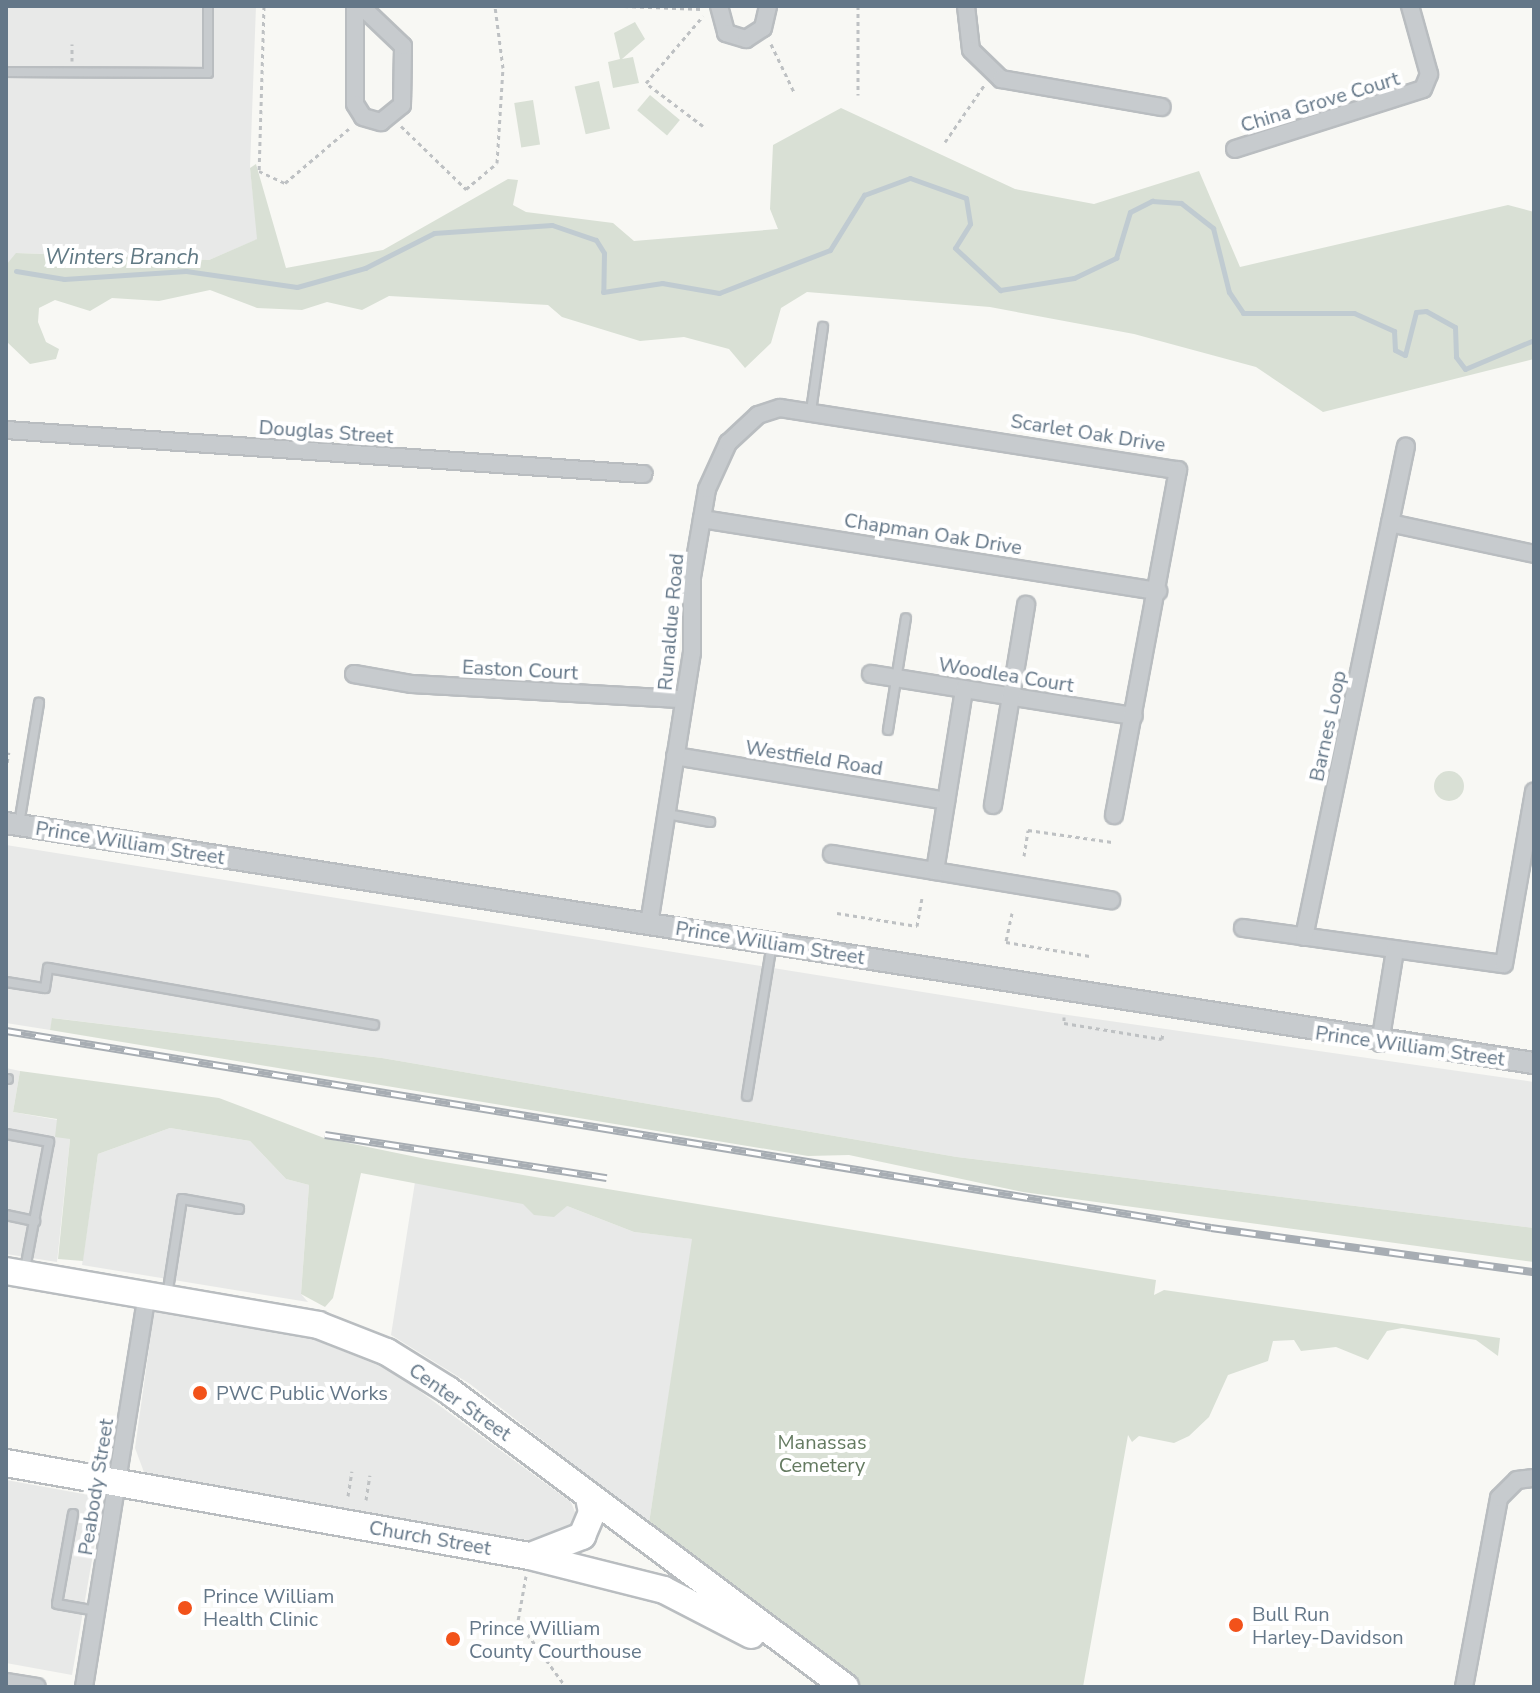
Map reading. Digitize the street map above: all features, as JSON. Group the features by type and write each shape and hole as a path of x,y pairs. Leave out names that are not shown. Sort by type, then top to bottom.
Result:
{"highway":[{"name":"Center Street","path":"15,1272 318,1325 387,1352 845,1687"},
{"name":"Church Street","path":"6,1463 117,1482 699,1604 826,1687"},
{"path":"528,1566 576,1542 591,1520 589,1498"}],"street":[{"path":"355,6 354,97 363,117 393,118 402,105 403,46 361,6"},
{"path":"719,10 732,37 761,32 768,6"},
{"path":"966,6 971,50 992,74 1034,90 1162,107"},
{"name":"China Grove Court","path":"1235,149 1423,89 1429,74 1410,6"},
{"name":"Scarlet Oak Drive","path":"742,428 780,408 1176,467 1180,478 1114,815"},
{"name":"Runaldue Road","path":"649,924 684,699 702,519 713,469 742,428"},
{"name":"Douglas Street","path":"6,430 643,474"},
{"name":"Barnes Loop","path":"1304,937 1406,446"},
{"name":"Chapman Oak Drive","path":"702,519 1158,591"},
{"path":"1390,523 1534,554"},
{"path":"993,805 1026,605"},
{"name":"Easton Court","path":"354,674 412,684 684,699"},
{"name":"Woodlea Court","path":"871,674 1134,716"},
{"path":"935,871 964,689"},
{"name":"Westfield Road","path":"675,756 946,801"},
{"path":"1243,928 1504,964 1534,792"},
{"name":"Prince William Street","path":"12,824 1380,1043 1534,1063"},
{"path":"832,854 1111,900"},
{"path":"1380,1043 1395,950"},
{"name":"Peabody Street","path":"84,1687 117,1482 157,1295"},
{"path":"1464,1687 1497,1505 1508,1485 1534,1478"},
{"path":"6,1682 37,1687"}],"lane":[{"path":"6,72 208,73 208,6"},
{"path":"811,411 823,327"},
{"path":"888,730 906,618"},
{"path":"12,824 39,703"},
{"path":"666,814 710,822"},
{"path":"747,1096 772,944"},
{"path":"6,982 45,988 48,968 374,1025"},
{"path":"6,1134 49,1142 35,1221 15,1272"},
{"path":"157,1295 182,1199 239,1209"},
{"path":"6,1215 35,1221"},
{"path":"73,1514 57,1604 97,1611"}],"path":[{"path":"264,6 259,171 285,183 363,117"},
{"path":"393,118 466,189 484,178 497,163 503,68 495,6"},
{"path":"624,6 719,10"},
{"path":"858,6 858,95"},
{"path":"703,126 646,83 696,18 719,10"},
{"path":"761,32 782,58 795,94"},
{"path":"945,142 992,74"},
{"path":"6,770 9,752"},
{"path":"1024,856 1028,830 1112,842"},
{"path":"837,913 917,926 922,898"},
{"path":"1012,913 1006,942 1090,956"},
{"path":"1064,1017 1064,1023 1162,1039 1163,1033"},
{"path":"348,1496 352,1471"},
{"path":"366,1500 370,1475"},
{"path":"528,1566 518,1621 566,1687"}],"shaded area":[{"path":"6,6 256,6 250,168 258,239 209,260 17,253 6,265"},
{"path":"6,845 1054,1013 1534,1082 1534,1228 957,1157 382,1058 53,1018 50,1030 6,1023"},
{"path":"6,1068 20,1071 13,1112 58,1120 70,1139 57,1262 6,1254"},
{"path":"170,1128 250,1141 286,1179 309,1185 301,1294 308,1302 82,1265 98,1154"},
{"path":"415,1182 567,1206 634,1232 693,1239 649,1523 470,1384 391,1335"},
{"path":"168,1308 293,1331 392,1371 571,1502 580,1525 550,1544 145,1475 135,1448 154,1312"},
{"path":"6,1480 89,1495 101,1508 72,1675 6,1663"}],"green space":[{"path":"635,22 645,39 622,59 633,57 639,83 613,88 608,62 620,59 614,33"},
{"path":"599,81 610,129 586,134 575,87"},
{"path":"650,95 680,120 667,135 637,110"},
{"path":"533,100 540,144 521,147 514,103"},
{"path":"841,108 1015,189 1094,204 1199,171 1240,267 1508,205 1534,212 1534,359 1323,412 1256,367 1134,334 990,307 807,292 781,308 771,343 745,368 729,349 684,337 640,341 562,317 548,305 389,296 362,310 327,302 302,310 257,308 210,290 159,301 112,298 90,311 55,300 39,308 38,322 46,342 59,349 56,359 30,364 6,341 6,265 16,253 209,260 257,239 250,168 256,164 286,268 383,250 508,179 518,180 513,205 526,212 613,223 634,241 778,229 770,209 773,145"},
{"path":"1449,771 1460,775 1464,786 1460,797 1449,801 1438,797 1434,786 1438,775"},
{"path":"52,1018 382,1058 957,1157 1534,1228 1534,1262 1023,1192 849,1155 808,1156 50,1030"},
{"name":"Manassas Cemetery","path":"20,1071 219,1098 324,1138 426,1159 1156,1280 1154,1295 1164,1290 1500,1338 1498,1356 1476,1340 1402,1328 1387,1331 1368,1360 1336,1347 1301,1351 1294,1340 1273,1341 1268,1361 1228,1375 1209,1417 1189,1436 1174,1443 1139,1436 1132,1442 1128,1435 1083,1687 862,1687 649,1523 692,1239 634,1232 567,1206 554,1217 534,1215 523,1204 361,1173 333,1298 325,1307 301,1294 309,1185 286,1179 250,1141 170,1128 98,1154 83,1261 58,1259 70,1139 55,1137 57,1119 13,1112"}],"waterway":[{"name":"Winters Branch","path":"16,271 64,279 186,271 297,287 365,268 434,233 552,225 596,240 604,253 603,292 662,283 719,293 830,250 864,195 910,178 966,198 970,224 955,248 1000,290 1074,278 1116,258 1130,212 1152,201 1181,203 1213,228 1229,292 1243,313 1354,313 1394,331 1395,350 1405,355 1416,312 1426,311 1455,327 1456,357 1465,369 1534,340"}],"railway":[{"path":"6,1031 1211,1228 1534,1272"},
{"path":"325,1135 607,1178"}],"place":[{"name":"PWC Public Works","path":"200,1393"},
{"name":"Prince William Health Clinic","path":"185,1608"},
{"name":"Bull Run Harley-Davidson","path":"1236,1625"},
{"name":"Prince William County Courthouse","path":"453,1639"}]}
